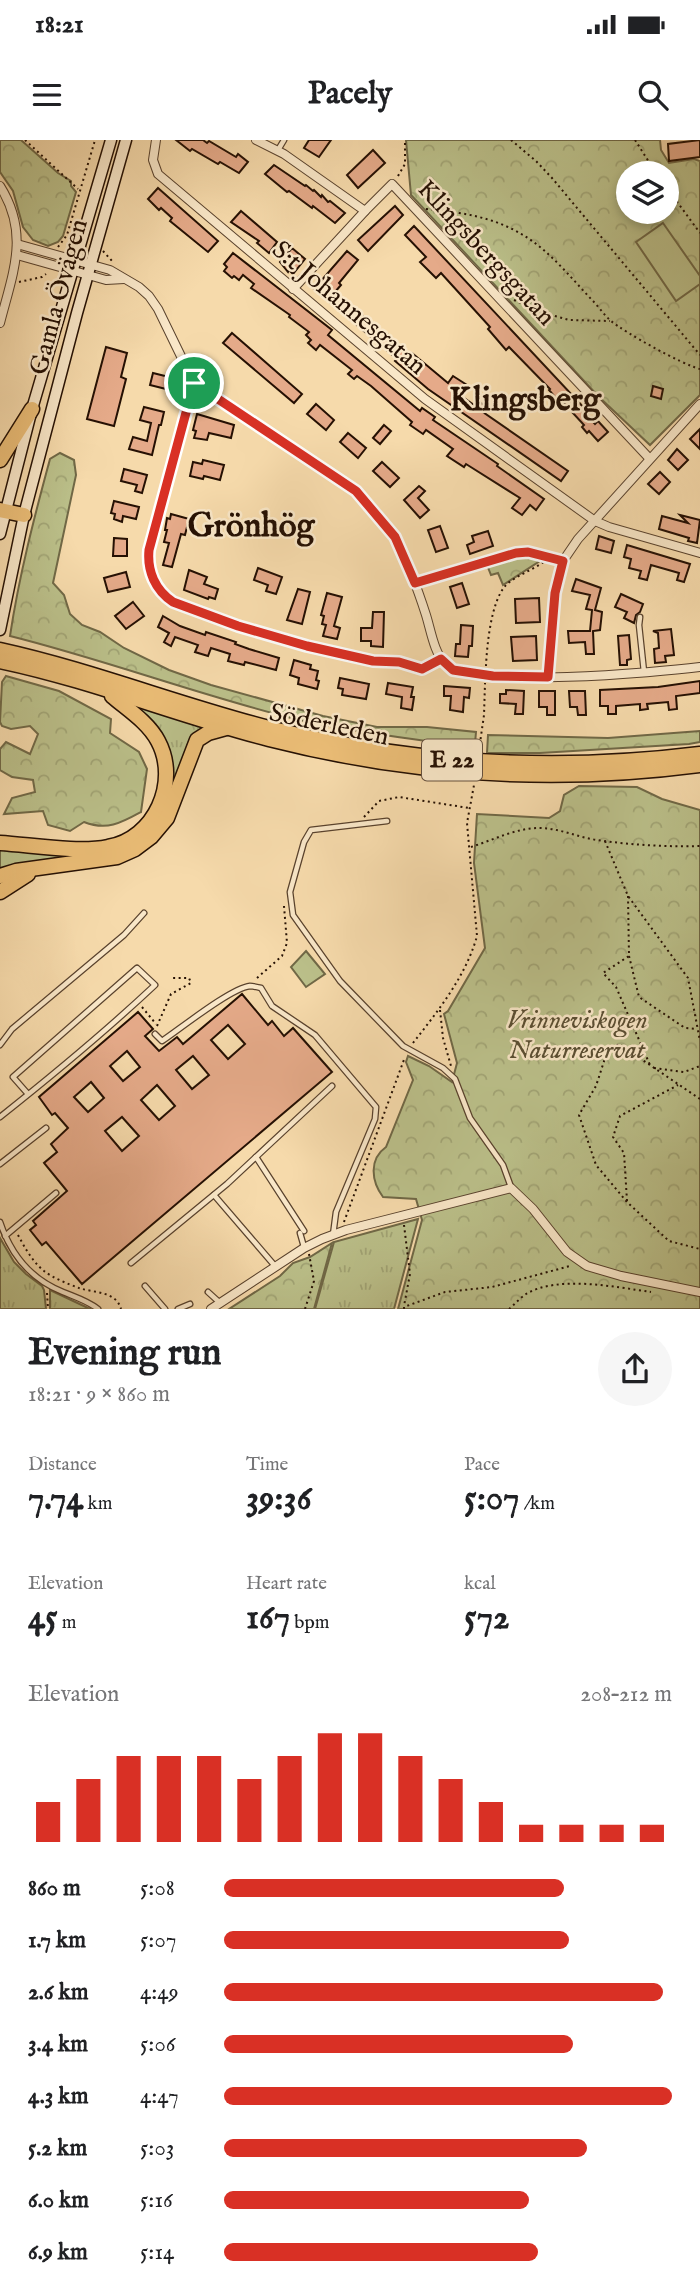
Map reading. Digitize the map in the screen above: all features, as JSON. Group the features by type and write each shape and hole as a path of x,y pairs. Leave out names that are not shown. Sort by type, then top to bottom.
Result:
{"highway":[{"path":"0,460 32,409"},
{"path":"2,514 23,519"},
{"name":"Söderleden","path":"0,650 54,663 268,728 377,751 438,759 543,764 619,763 700,754"},
{"name":"Söderleden","path":"0,661 321,752 440,770 514,775 623,774 700,765"},
{"path":"0,843 89,849 110,847 139,834 149,821 164,794 166,769 161,746 138,717 105,690"},
{"path":"0,876 117,857 135,849 151,837 167,818 197,740 208,733 228,727"},
{"path":"0,892 43,867"}],"main road":[{"name":"Gamla Övägen","path":"0,534 2,514 111,140"},
{"name":"Gamla Övägen","path":"0,629 23,519 127,140"}],"street":[{"name":"S:t Johannesgatan","path":"156,140 153,160 158,174 425,399 595,521 700,553"},
{"path":"256,140 278,150 365,211"},
{"name":"Klingsbergsgatan","path":"293,289 392,184 649,458"},
{"path":"0,186 14,216 18,244 0,323"},
{"path":"18,244 110,270 139,287 158,309 194,383 356,491 395,537 415,583 441,659 453,670 548,677 644,673 700,667"},
{"path":"17,256 106,280 124,279"},
{"path":"194,383 149,550 149,571 159,590 173,602 238,626 373,661"},
{"path":"548,677 555,593 563,561 578,538 700,404"},
{"path":"211,1309 306,1247 333,1235 511,1188 533,1209 567,1252 581,1262 621,1276 700,1292"}],"lane":[{"path":"278,150 284,140"},
{"path":"640,617 644,673"},
{"path":"387,821 310,830 290,892 293,915 340,981 408,1049 443,1068 455,1079 470,1118 503,1164 511,1188"},
{"path":"0,1045 12,1029 103,953 144,912"},
{"path":"0,1117 28,1094 119,1018 155,985 137,968 13,1077 28,1094"},
{"path":"155,1034 162,1041 211,1007 251,986 261,988 272,1006 315,1035 376,1107 375,1119 336,1212 333,1235"},
{"path":"131,1263 214,1195 332,1086"},
{"path":"0,1164 46,1128"},
{"path":"256,1157 302,1232 306,1247"},
{"path":"5,1236 56,1193"},
{"path":"214,1195 275,1266"},
{"path":"0,1222 14,1254 26,1269 39,1280 98,1309"},
{"path":"145,1286 164,1309"},
{"path":"208,1292 219,1303"},
{"path":"178,1309 190,1304"}],"path":[{"path":"25,140 80,190"},
{"path":"56,248 67,234 95,140"},
{"path":"392,184 405,164 405,140"},
{"path":"511,140 552,178 700,355"},
{"path":"635,140 648,161"},
{"path":"679,204 700,233"},
{"path":"412,205 470,213 523,234 558,264 610,321 700,369"},
{"path":"106,252 111,260"},
{"path":"11,282 42,277 51,265"},
{"path":"516,301 569,320 610,321"},
{"path":"415,583 516,553 528,552 563,561"},
{"path":"478,755 484,715 490,630 497,600 506,586 551,558"},
{"path":"373,661 399,662 422,669 441,659"},
{"path":"346,1230 346,1216 408,1049 440,1009 473,953 477,936 467,823 475,779"},
{"path":"359,824 379,801 399,797 470,808"},
{"path":"469,848 514,832 537,828 563,830 605,841 663,847 700,846"},
{"path":"605,841 628,896 688,978 700,1041"},
{"path":"251,986 282,956 287,943 283,908 290,892"},
{"path":"628,896 629,956 639,997 685,1028 698,1029"},
{"path":"629,956 603,973 616,987 651,1067"},
{"path":"155,1034 171,994 191,983 189,978 170,978"},
{"path":"140,1004 157,1025"},
{"path":"440,1009 443,1038 455,1079"},
{"path":"700,1099 619,1044 607,1052 596,1086 579,1115 596,1165 626,1202 669,1241 700,1249"},
{"path":"651,1067 684,1072 700,1066"},
{"path":"626,1202 624,1153 613,1137 620,1116 678,1085"},
{"path":"403,1216 410,1274 404,1308"},
{"path":"15,1228 26,1251 44,1271 75,1287 108,1294 120,1304 121,1309"},
{"path":"305,1309 314,1281 306,1247"},
{"path":"404,1308 445,1292 492,1287 581,1262"},
{"path":"509,1309 526,1294 548,1286 595,1284 654,1292"},
{"path":"48,1309 49,1285"}],"green space":[{"path":"0,140 21,140 71,181 76,192 63,236 58,242 48,246 33,240 23,227 13,191 0,172"},
{"path":"406,140 660,140 661,150 668,161 616,161 616,224 679,224 679,161 694,159 700,161 700,395 650,445 599,397 411,195"},
{"path":"664,224 700,276 700,284 676,301 636,242"},
{"path":"60,453 74,460 76,475 53,583 64,595 70,614 82,625 169,670 211,685 323,716 377,727 427,727 476,732 474,755 453,745 295,719 10,636 27,547 50,459"},
{"path":"528,554 546,557 503,585 498,573 491,575 487,565"},
{"path":"6,676 59,691 111,719 110,733 139,752 147,769 141,812 107,826 84,822 70,831 48,825 43,811 4,814 12,798 35,792 33,780 12,777 0,770 0,749 6,742 30,754 38,734 30,726 11,729 2,726 2,682"},
{"path":"129,704 206,726 189,741 169,804 154,828 142,840 114,852 23,864 0,871 0,849 76,853 106,851 130,842 152,824 160,813 170,786 170,758 155,728"},
{"path":"700,731 700,742 689,744 540,753 487,753 488,735 608,738"},
{"name":"Vrinneviskogen Naturreservat","path":"579,786 637,787 662,799 700,810 700,1309 398,1309 422,1220 416,1199 383,1197 374,1177 374,1164 386,1147 413,1080 406,1062 408,1056 452,1082 457,1063 444,1014 485,948 474,863 477,814 549,818 560,811 564,795"},
{"path":"306,951 325,974 306,987 291,967"},
{"path":"418,1219 394,1309 315,1309 334,1242"},
{"path":"0,1238 14,1262 42,1286 46,1309 0,1309"},
{"path":"332,1243 314,1309 229,1309 280,1276 293,1263 310,1257"},
{"path":"50,1290 88,1308 91,1309 50,1309"}],"building":[{"path":"176,140 209,141 236,157 238,154 248,162 239,173 192,149 190,151"},
{"path":"309,140 331,140 319,157 304,148"},
{"path":"700,140 700,157 669,161 668,144"},
{"path":"373,150 385,163 358,188 347,175"},
{"path":"274,165 345,213 335,223 313,206 312,208 287,192 265,174"},
{"path":"158,188 218,241 208,252 148,199"},
{"path":"395,206 403,215 368,251 358,240"},
{"path":"241,211 277,242 269,253 257,243 259,241 231,222"},
{"path":"414,226 587,411 585,413 595,424 598,421 608,432 598,441 589,431 587,433 582,427 584,425 509,347 506,350 488,329 490,327 441,273 436,278 420,262 426,257 405,235"},
{"path":"292,248 305,259 293,274 280,262"},
{"path":"347,251 358,260 335,292 391,337 389,339 410,355 412,353 448,383 453,376 467,385 460,395 474,405 478,401 484,405 480,410 568,471 561,481 428,389 395,361 397,359 314,289"},
{"path":"233,253 332,330 328,335 420,411 422,408 435,417 433,420 544,499 536,510 530,505 522,515 512,508 520,498 466,464 464,467 447,456 453,449 426,430 423,434 410,425 412,422 371,386 357,376 354,379 348,374 352,370 320,345 316,350 308,343 311,340 306,335 309,332 251,288 254,284 243,275 239,280 224,271 227,267 224,264"},
{"path":"232,333 302,394 294,403 223,343"},
{"path":"106,347 127,353 121,377 126,379 114,426 87,419"},
{"path":"153,373 173,378 170,390 150,385"},
{"path":"653,386 663,389 661,399 651,396"},
{"path":"316,404 334,420 326,430 307,414"},
{"path":"144,407 164,412 152,455 129,449 133,437 147,441 151,423 140,420"},
{"path":"197,414 234,425 231,438 209,433 207,440 194,438"},
{"path":"384,425 391,431 380,444 373,438"},
{"path":"700,429 700,449 690,439"},
{"path":"348,433 366,448 358,458 340,442"},
{"path":"677,449 688,460 678,470 668,460"},
{"path":"203,460 224,465 220,480 190,476 193,462 202,464"},
{"path":"382,462 399,478 390,487 373,471"},
{"path":"124,469 147,475 142,493 135,491 137,485 121,481"},
{"path":"660,472 670,482 659,494 648,484"},
{"path":"419,486 425,491 418,498 429,510 420,518 404,500"},
{"path":"114,501 139,507 136,519 123,516 122,522 114,519 115,514 111,513"},
{"path":"171,514 189,519 185,535 181,534 172,567 163,565 169,543 164,542 165,530 167,518 170,519"},
{"path":"680,515 700,520 697,543 659,529 662,516 688,523"},
{"path":"440,526 448,548 436,552 428,530"},
{"path":"488,531 493,546 470,554 467,545 474,542 472,536"},
{"path":"599,536 614,541 611,553 596,549"},
{"path":"114,538 127,539 127,556 113,556"},
{"path":"627,545 690,564 684,582 677,580 679,573 651,565 647,580 639,578 641,571 629,568 631,559 624,557"},
{"path":"258,568 282,577 276,594 266,591 268,585 254,580"},
{"path":"189,570 207,577 204,584 218,589 215,599 184,590"},
{"path":"126,572 130,587 108,592 104,578"},
{"path":"576,579 601,588 595,610 602,612 600,630 593,631 594,654 586,654 585,642 569,643 568,631 590,631 592,610 586,609 590,595 572,591"},
{"path":"462,583 469,604 457,608 450,587"},
{"path":"298,589 310,592 302,624 287,620"},
{"path":"327,593 342,597 334,626 340,628 337,639 323,636 326,625 322,624 324,616 321,615"},
{"path":"621,594 643,604 634,623 624,618 627,612 615,607"},
{"path":"539,598 540,622 516,623 515,599"},
{"path":"133,602 144,616 126,629 115,616"},
{"path":"373,612 384,612 383,647 371,646 371,641 361,641 361,628 372,628"},
{"path":"163,616 180,626 205,635 206,632 279,658 276,670 245,662 244,665 228,661 230,654 211,648 208,656 195,652 198,645 175,637 171,646 164,642 169,633 158,627"},
{"path":"461,625 473,626 472,646 469,646 468,657 455,656 456,644 460,644"},
{"path":"671,629 674,655 665,656 666,662 655,663 654,649 659,648 658,633 653,631"},
{"path":"629,635 631,659 627,660 627,665 620,665 618,636"},
{"path":"536,636 537,660 513,661 511,637"},
{"path":"294,660 311,665 310,669 318,671 317,689 298,684 299,678 290,675"},
{"path":"340,678 369,684 366,699 342,695 343,689 338,688"},
{"path":"700,681 700,693 676,696 677,709 669,710 668,702 647,704 648,709 640,710 640,704 616,706 616,714 608,714 608,706 600,706 600,690 658,687"},
{"path":"388,683 413,687 412,710 401,708 402,697 386,694"},
{"path":"444,686 470,688 469,698 464,697 463,712 450,710 451,696 444,696"},
{"path":"506,690 524,691 523,714 515,714 516,704 500,703 500,694 506,694"},
{"path":"539,691 555,691 555,715 547,715 547,707 539,707"},
{"path":"569,691 585,691 586,715 578,715 577,707 570,707"},
{"path":"242,994 268,1025 272,1021 284,1036 293,1028 332,1072 82,1284 46,1242 42,1245 30,1230 36,1225 33,1221 67,1191 44,1163 57,1152 51,1144 68,1128 55,1113 52,1115 39,1097 138,1012 153,1029 145,1036 159,1051 177,1037 183,1044","holes":["228,1025 245,1044 228,1059 211,1040","127,1051 140,1067 123,1081 110,1066","193,1056 209,1075 192,1089 176,1070","91,1082 104,1098 88,1112 74,1097","157,1085 175,1106 159,1120 141,1100","122,1117 139,1136 122,1151 105,1131"]}],"district":[{"name":"Klingsberg","path":"525,401"},
{"name":"Grönhög","path":"251,527"}],"route":[{"path":"194,383 356,491 395,537 415,583 516,553 541,554 563,561 555,593 548,677 493,676 453,670 441,659 422,669 399,662 373,661 238,626 173,602 164,596 149,571 149,550 194,383"}]}
